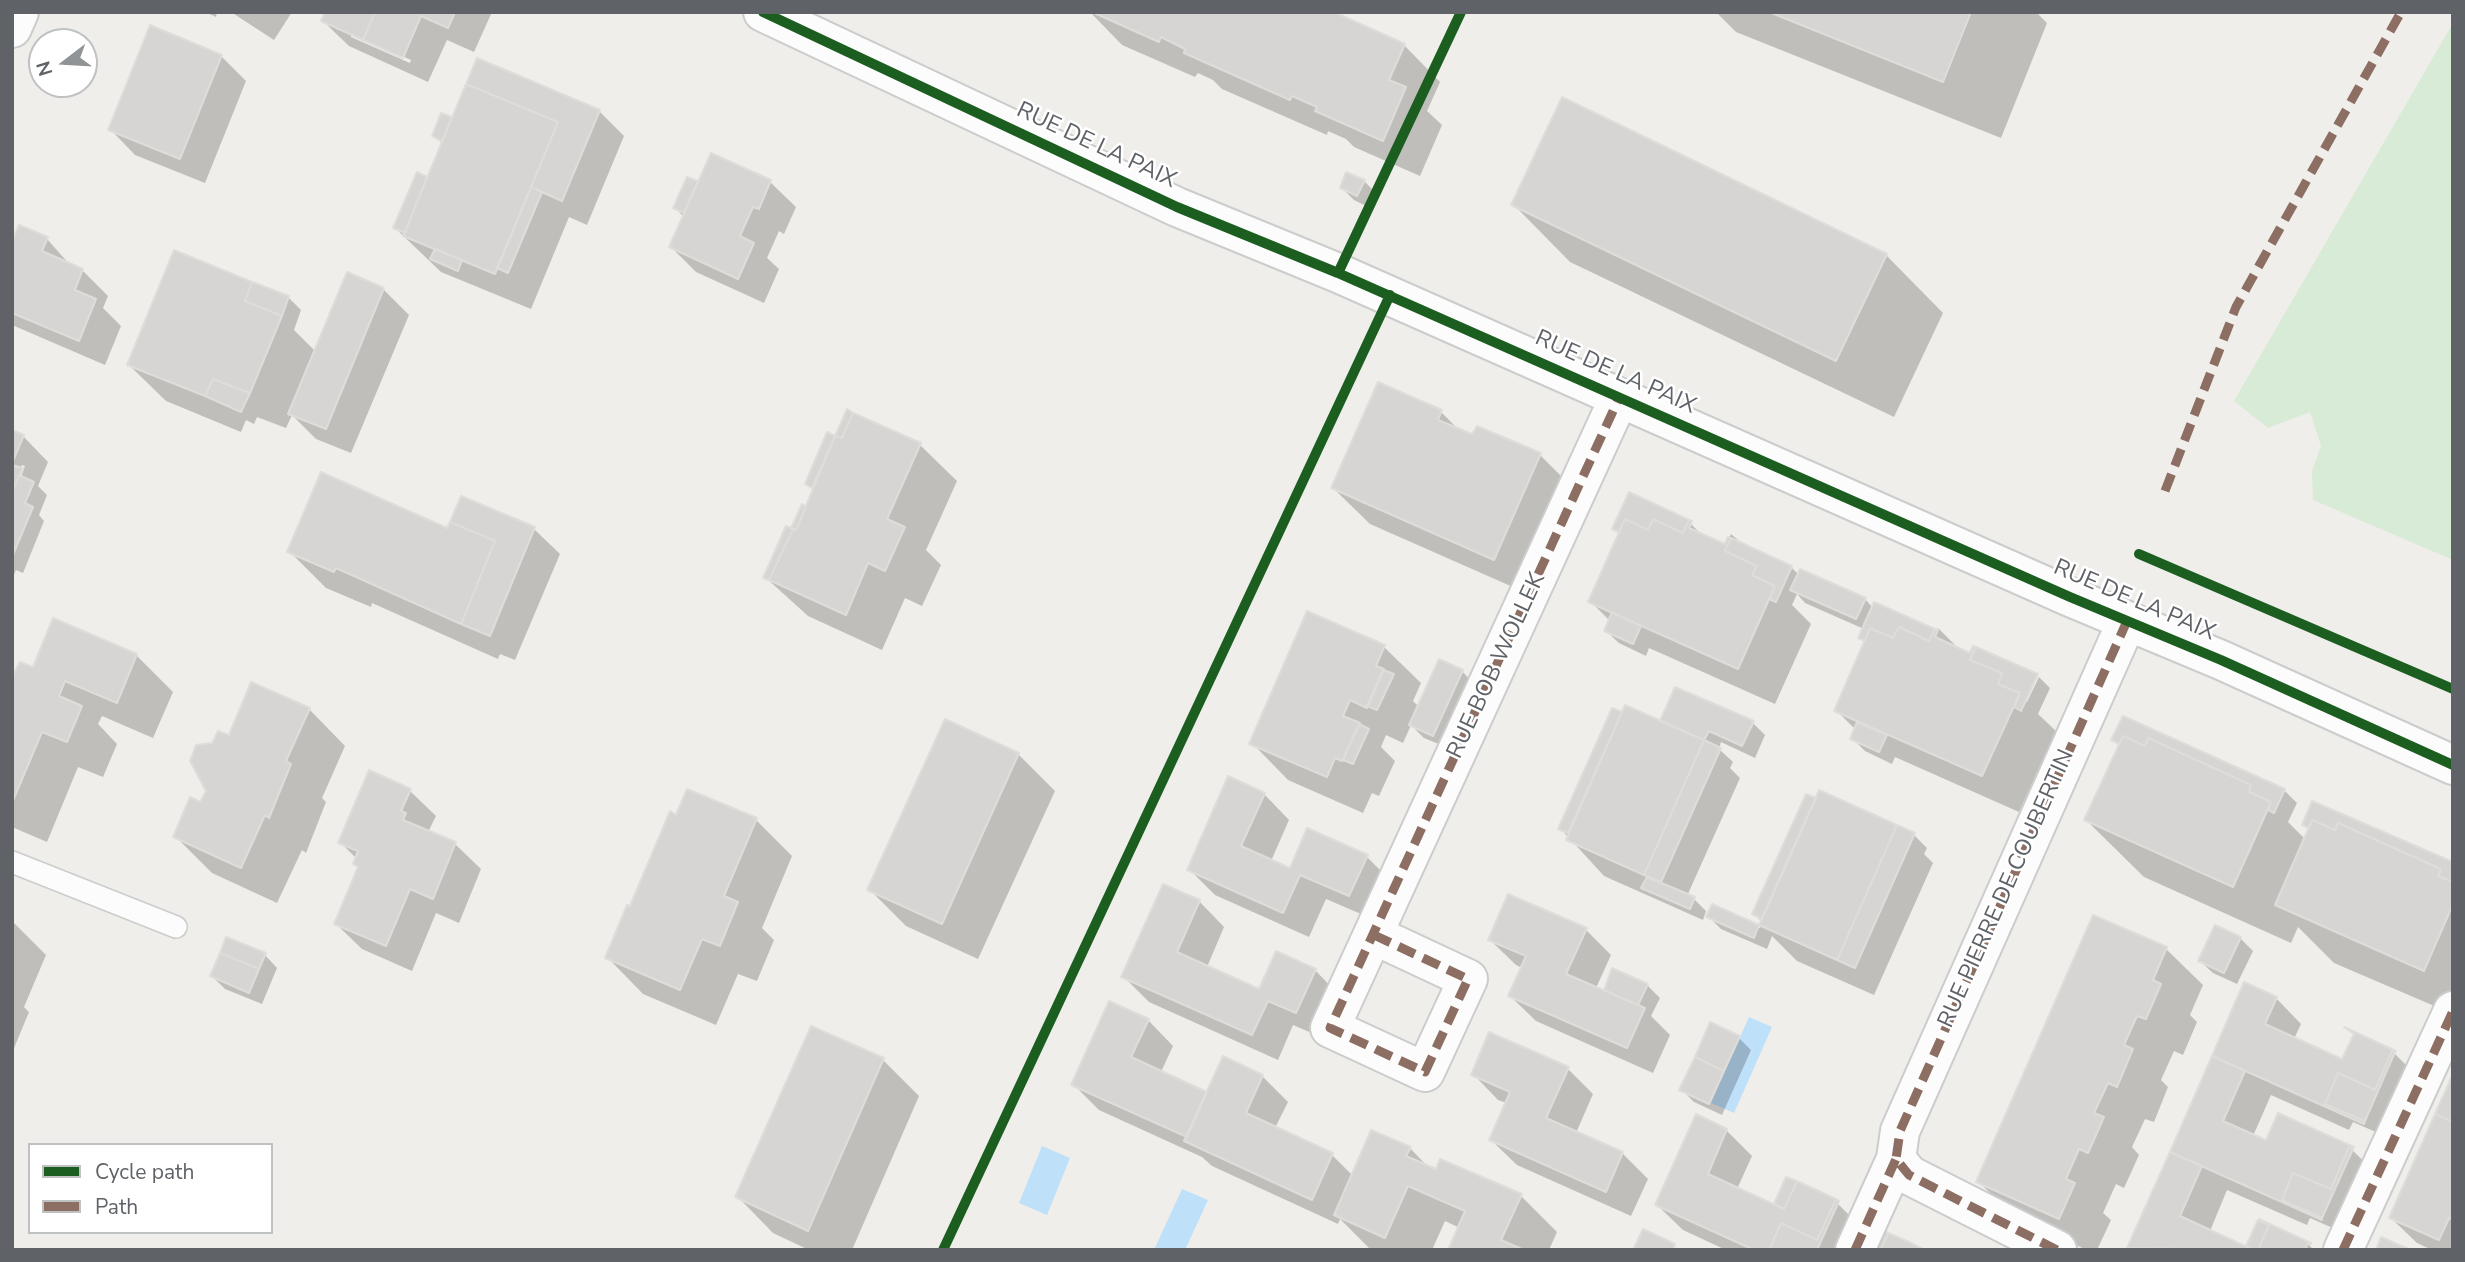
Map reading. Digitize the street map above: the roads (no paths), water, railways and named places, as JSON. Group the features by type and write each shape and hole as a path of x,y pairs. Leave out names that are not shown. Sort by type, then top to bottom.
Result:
{"street":[{"path":"12,29 19,12"},
{"name":"RUE DE LA PAIX","path":"763,12 1177,207 1338,273 2221,660 2453,765"},
{"name":"RUE BOB WOLLEK","path":"1374,935 1619,398"},
{"name":"RUE PIERRE DE COUBERTIN","path":"1855,1250 1896,1159 1899,1131 2127,621"},
{"path":"2343,1250 2453,1011"},
{"path":"1896,1159 1909,1175 2057,1250"}],"lane":[{"path":"12,862 176,927"}],"water":[{"path":"1749,1017 1772,1027 1734,1113 1711,1103"},
{"path":"1042,1146 1070,1158 1047,1215 1019,1203"},
{"path":"1182,1189 1208,1200 1185,1250 1154,1250"}]}
